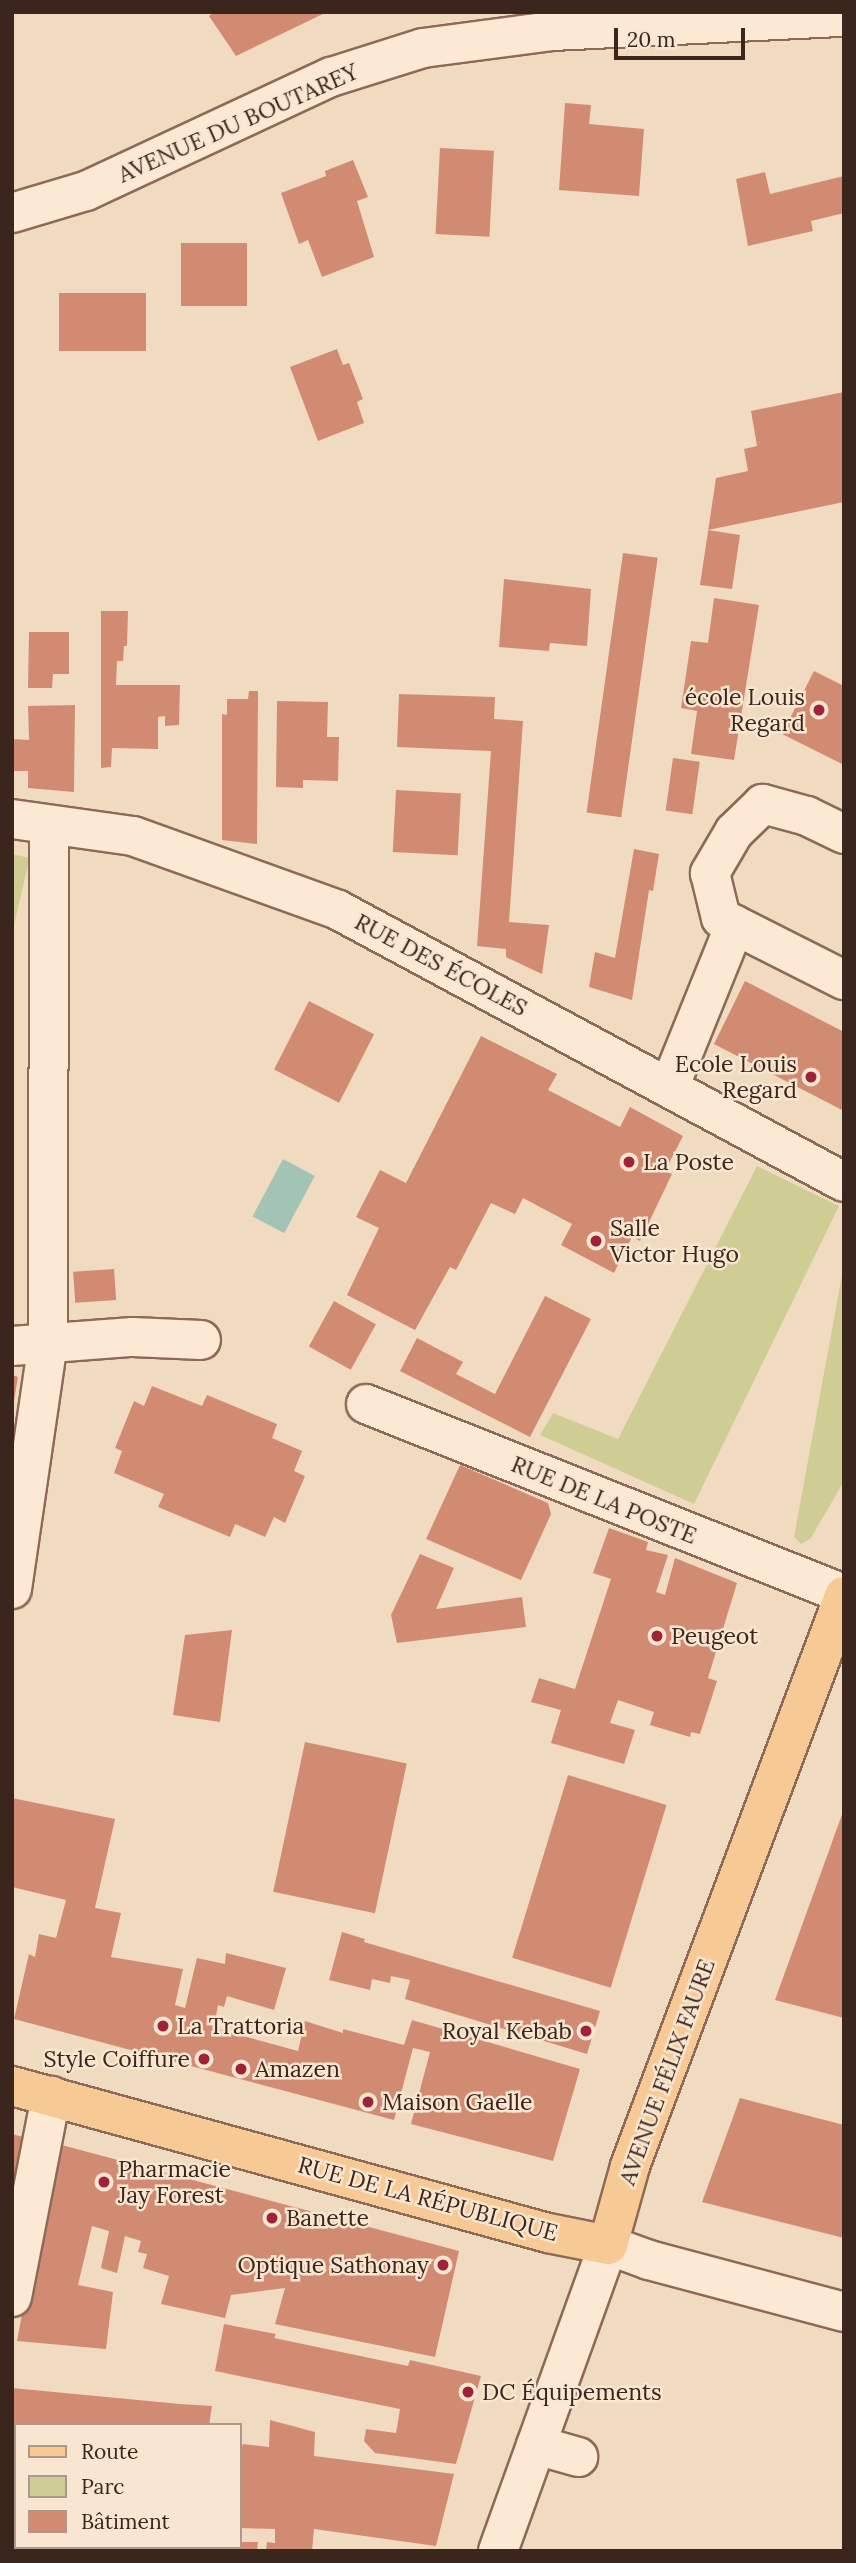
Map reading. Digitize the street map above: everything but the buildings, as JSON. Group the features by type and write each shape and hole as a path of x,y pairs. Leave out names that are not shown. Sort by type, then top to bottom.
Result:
{"main road":[{"name":"AVENUE FÉLIX FAURE","path":"608,2245 635,2153 844,1595"},
{"name":"RUE DE LA RÉPUBLIQUE","path":"12,2086 548,2233 608,2245"}],"street":[{"name":"AVENUE DU BOUTAREY","path":"12,213 86,191 331,77 423,48 553,31 844,17"},
{"path":"844,835 807,816 762,804 734,832 710,873 721,918 844,979"},
{"name":"RUE DES ÉCOLES","path":"31,823 133,836 338,910 844,1182"},
{"path":"12,1589 30,1344 31,823"},
{"path":"669,1088 735,925"},
{"path":"30,1344 133,1337 201,1340"},
{"name":"RUE DE LA POSTE","path":"366,1404 844,1595"},
{"path":"12,2297 51,2096"},
{"name":"RUE DE LA RÉPUBLIQUE","path":"608,2245 649,2260 844,2312"},
{"name":"AVENUE FÉLIX FAURE","path":"498,2551 608,2245"},
{"path":"536,2445 578,2457"}],"green space":[{"path":"12,854 30,858 12,934"},
{"path":"757,1166 839,1206 694,1504 540,1435 553,1413 618,1439"},
{"path":"844,1264 844,1481 811,1538 801,1544 794,1537"}],"shaded area":[{"path":"283,1159 315,1176 284,1233 252,1216"}],"place":[{"name":"école Louis Regard","path":"819,710"},
{"name":"Ecole Louis Regard","path":"811,1077"},
{"name":"La Poste","path":"629,1162"},
{"name":"Salle Victor Hugo","path":"596,1241"},
{"name":"Peugeot","path":"657,1636"},
{"name":"La Trattoria","path":"163,2026"},
{"name":"Royal Kebab","path":"586,2031"},
{"name":"Style Coiffure","path":"204,2059"},
{"name":"Amazen","path":"241,2069"},
{"name":"Maison Gaelle","path":"368,2102"},
{"name":"Pharmacie Jay Forest","path":"104,2182"},
{"name":"Banette","path":"272,2218"},
{"name":"Optique Sathonay","path":"443,2265"},
{"name":"DC Équipements","path":"468,2392"}]}
